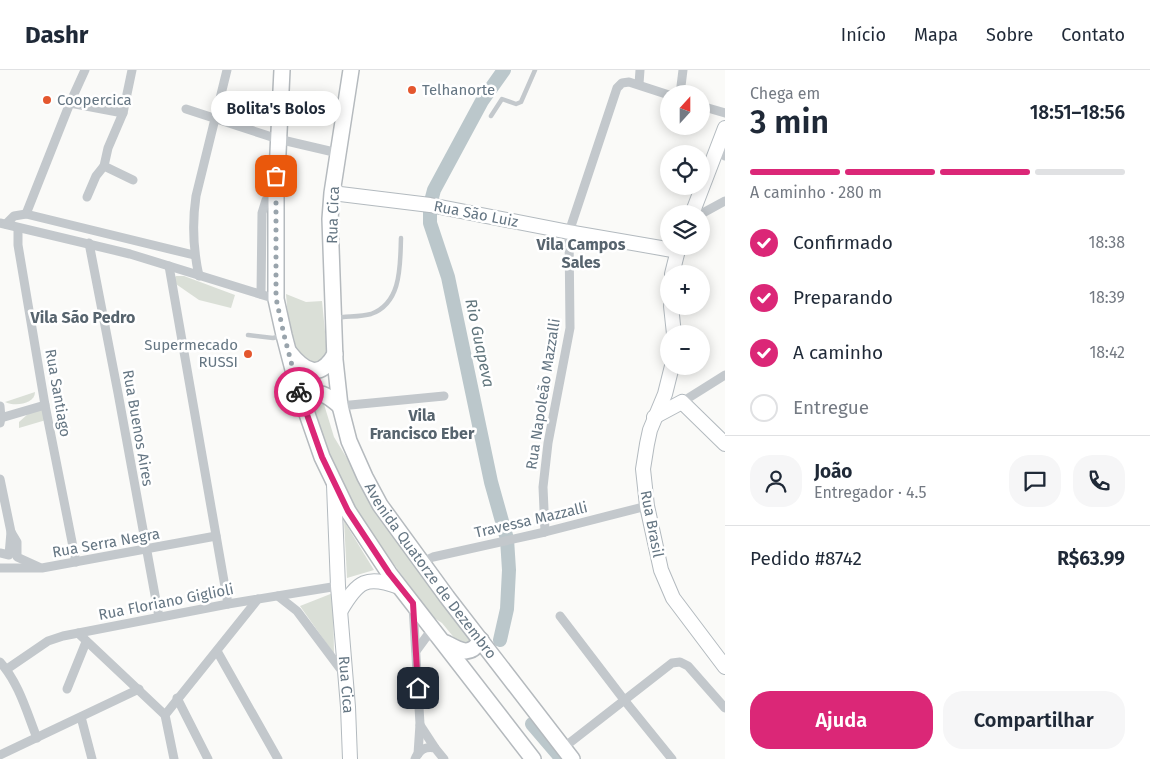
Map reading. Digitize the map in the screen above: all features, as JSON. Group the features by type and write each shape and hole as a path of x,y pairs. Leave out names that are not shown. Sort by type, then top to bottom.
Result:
{"main road":[{"name":"Avenida Quatorze de Dezembro","path":"282,70 276,194 276,298 289,356 322,457 348,511 399,587 533,759"},
{"name":"Rua Cica","path":"335,357 330,219 332,193 351,70"},
{"path":"696,205 721,150 725,128"},
{"name":"Rua São Luiz","path":"332,193 439,206 569,232 660,245"},
{"path":"289,356 304,366 316,370 328,366 335,357"},
{"name":"Avenida Quatorze de Dezembro","path":"335,357 340,406 349,441 364,477 380,505 567,753"},
{"name":"Rua Brasil","path":"670,375 665,394 654,417 646,444 644,469 647,506 661,570 673,598 725,667"},
{"path":"301,396 320,392 340,406"},
{"path":"654,417 682,402 725,444"},
{"name":"Rua Cica","path":"334,484 338,586 348,707 350,759"},
{"path":"341,610 353,591 359,585 366,582 381,580 399,587"},
{"path":"443,642 467,652 475,648 480,640"}],"street":[{"path":"26,214 70,103 86,70"},
{"path":"87,198 93,183 104,166 108,148 123,113 131,70"},
{"path":"199,276 194,255 193,217 227,70"},
{"path":"640,70 639,84 660,92"},
{"path":"681,85 683,70"},
{"name":"Rua Napoleão Mazzalli","path":"545,532 543,487 548,443 570,328 569,232 617,88 628,82 639,84"},
{"path":"70,103 123,113"},
{"path":"186,109 278,139 338,153"},
{"path":"710,109 725,113"},
{"path":"104,166 133,180"},
{"path":"261,294 262,213 266,200 276,194"},
{"path":"710,209 725,201"},
{"path":"3,223 14,216 26,214 194,255"},
{"path":"3,223 89,243 276,298"},
{"name":"Rua Santiago","path":"18,228 18,245 45,405 76,562"},
{"name":"Rua Buenos Aires","path":"89,243 159,617"},
{"path":"169,266 228,604"},
{"path":"682,402 725,375"},
{"path":"340,406 444,396"},
{"path":"0,406 1,420 45,405"},
{"path":"0,479 10,532 17,542 9,555 13,569"},
{"name":"Travessa Mazzalli","path":"422,562 433,557 512,540 647,506"},
{"name":"Rua Serra Negra","path":"0,568 42,568 216,536"},
{"path":"9,555 42,568"},
{"name":"Rua Floriano Giglioli","path":"3,666 48,641 78,633 299,591 338,586"},
{"path":"297,611 295,600 299,591"},
{"path":"278,596 297,611 345,676"},
{"path":"165,715 258,599"},
{"path":"413,603 420,724 416,756"},
{"path":"560,616 672,759"},
{"path":"78,633 165,715 174,759"},
{"path":"416,651 427,636 434,636 443,642"},
{"path":"67,689 86,642"},
{"path":"216,651 278,759"},
{"path":"567,753 625,701 672,663 680,662 688,666 725,708"},
{"path":"3,666 16,686 37,738"},
{"path":"0,755 139,689"},
{"path":"177,698 208,759"},
{"path":"81,717 92,759"},
{"path":"420,724 439,755"},
{"path":"416,756 429,747 439,755"}],"lane":[{"path":"491,116 502,100 516,104 521,102 535,70"},
{"path":"334,318 369,314 381,309 392,298 397,283 401,238"},
{"path":"248,335 273,338 284,335"}],"shaded area":[{"path":"176,276 184,276 235,295 231,308 199,300 173,282"},
{"path":"286,294 306,302 322,301 327,352 321,365 310,364 296,350 294,338 289,330"},
{"path":"35,392 32,399 28,402 14,404 5,402"},
{"path":"311,400 323,401 334,437 398,542 468,632 471,641 464,644 456,640 442,623 433,617 370,532 333,469 309,407"},
{"path":"42,407 46,420 19,428 19,422 29,413"},
{"path":"344,521 374,570 347,578"},
{"path":"333,593 334,654 300,606"}],"waterway":[{"name":"Rio Guapeva","path":"500,640 507,609 509,570 507,539 491,482 448,277 430,223 430,205 434,190 482,101 504,70"},
{"name":"Rio Guapeva","path":"532,724 562,759"}],"way so far":[{"path":"276,176 276,298 299,392"}],"place":[{"name":"Telhanorte","path":"412,90"},
{"name":"Coopercica","path":"47,100"},
{"name":"Bolita's Bolos","path":"276,176"},
{"name":"Supermecado RUSSI","path":"248,354"}],"district":[{"name":"Vila Campos Sales","path":"581,253"},
{"name":"Vila São Pedro","path":"83,317"},
{"name":"Vila Francisco Eber","path":"422,424"}],"route":[{"path":"299,392 322,457 348,511 389,573 413,603 418,688"}]}
